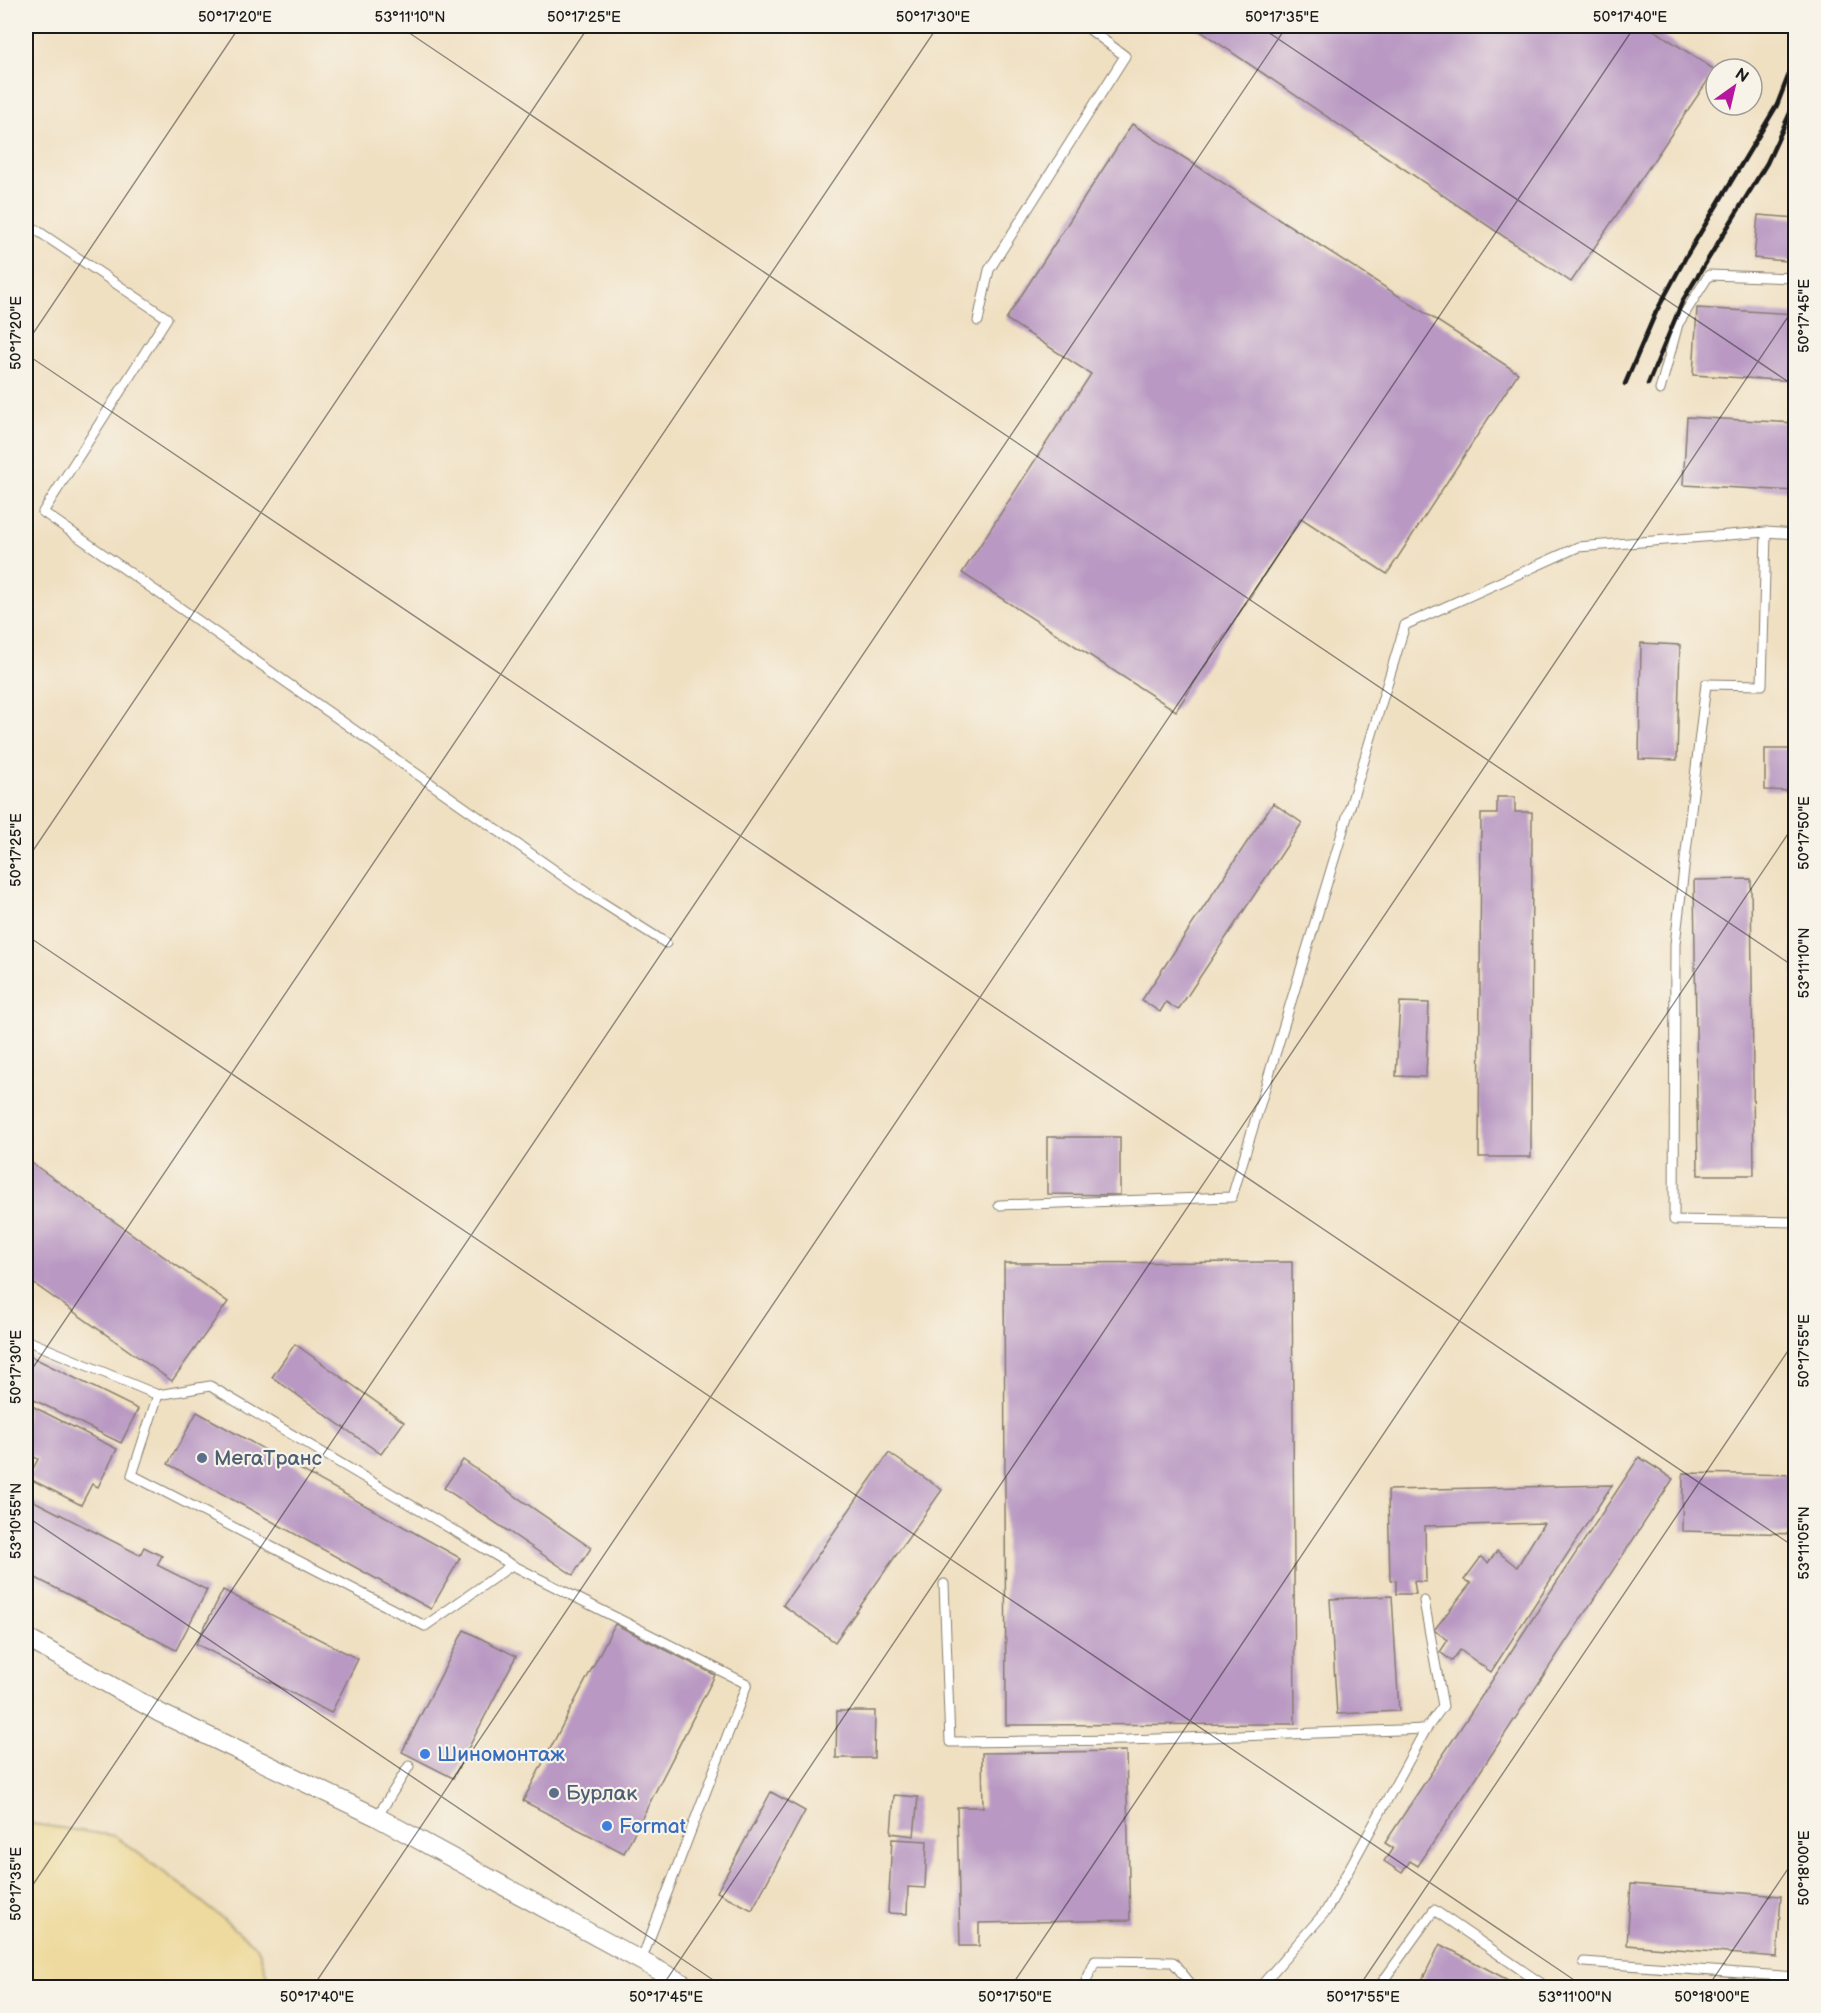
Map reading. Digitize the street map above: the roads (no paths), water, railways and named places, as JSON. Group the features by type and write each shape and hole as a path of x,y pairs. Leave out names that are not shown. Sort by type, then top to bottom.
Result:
{"street":[{"path":"26,1638 160,1713 377,1817 690,1988"}],"lane":[{"path":"978,321 989,270 1125,56 1085,26"},
{"path":"26,223 167,318 43,512 587,893 666,943"},
{"path":"1660,390 1678,324 1709,275 1796,278"},
{"path":"1766,532 1762,685 1706,684 1675,944 1674,1220 1796,1222"},
{"path":"999,1205 1232,1197 1405,625 1578,547 1766,532 1796,534"},
{"path":"26,1340 158,1395 210,1386 512,1565 747,1684 640,1961"},
{"path":"158,1395 132,1475 426,1626 512,1565"},
{"path":"944,1584 950,1742 1128,1740 1426,1729"},
{"path":"1259,1988 1326,1911 1426,1729 1443,1706 1424,1600"},
{"path":"377,1817 409,1766"},
{"path":"1378,1988 1434,1910 1548,1988"},
{"path":"1083,1988 1095,1961 1173,1962 1194,1988"},
{"path":"1584,1962 1796,1977"}],"railway":[{"path":"1625,384 1656,312 1687,255 1777,105 1796,56"},
{"path":"1648,384 1683,300 1767,163 1796,100"}],"place":[{"name":"МегаТранс","path":"202,1458"},
{"name":"Шиномонтаж","path":"425,1754"},
{"name":"Бурлак","path":"554,1793"},
{"name":"Format","path":"607,1826"}]}
